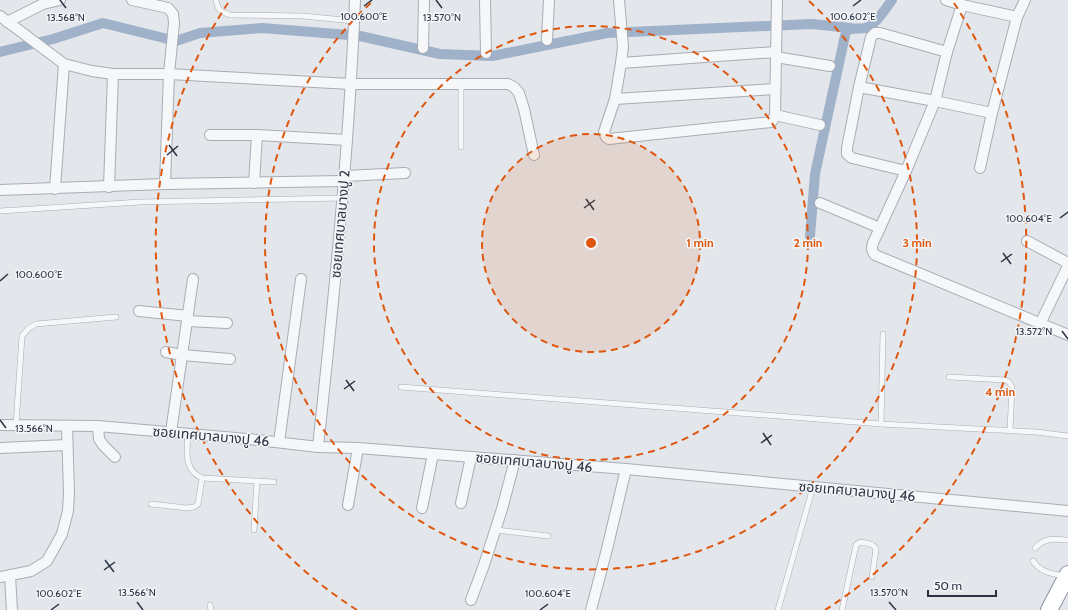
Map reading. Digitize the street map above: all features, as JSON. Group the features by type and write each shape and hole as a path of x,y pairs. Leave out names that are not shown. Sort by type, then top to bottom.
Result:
{"highway":[{"path":"1049,610 1068,575"}],"street":[{"path":"3,19 44,4 60,0"},
{"path":"132,0 168,8 173,14 174,23 169,74 165,184"},
{"name":"ซอยเทศบาลบางปู 2","path":"318,447 345,178 355,0"},
{"path":"423,48 424,0"},
{"path":"485,0 486,53"},
{"path":"547,40 549,0"},
{"path":"619,0 622,47 621,63 615,98 604,132 606,137 609,139 768,123 773,120 778,0"},
{"path":"946,0 1017,17"},
{"path":"980,168 1017,17 1024,0"},
{"path":"962,5 947,52 935,100 872,248 875,255 1068,335"},
{"path":"3,19 64,64 92,71 113,74 169,74 351,84 508,84 514,87 519,93 534,155"},
{"path":"906,171 852,158 847,154 846,148 871,37 875,33 880,32 947,52"},
{"path":"621,63 776,54 830,66"},
{"path":"55,189 64,64"},
{"path":"110,187 113,74"},
{"path":"859,87 935,100 992,114"},
{"path":"615,98 775,89"},
{"path":"774,115 820,126"},
{"path":"210,135 257,135 347,140"},
{"path":"254,182 257,135"},
{"path":"0,190 254,182 345,178 406,173"},
{"path":"820,203 880,228"},
{"path":"1028,241 1068,264 1040,324"},
{"path":"171,432 193,279"},
{"path":"279,442 301,279"},
{"path":"139,311 227,323"},
{"path":"166,352 182,355 230,359"},
{"name":"ซอยเทศบาลบางปู 46","path":"0,425 98,426 188,433 318,447 358,448 471,456 626,469 1068,511"},
{"path":"12,610 5,576 31,571 47,561 62,534 68,511 69,493 67,426"},
{"path":"98,426 99,439 115,457"},
{"path":"0,448 68,445"},
{"path":"348,505 358,448"},
{"path":"422,508 433,454"},
{"path":"461,503 471,456"},
{"path":"471,600 496,530 515,460"},
{"path":"591,610 626,469"}],"lane":[{"path":"216,0 218,9 230,15 303,16 354,21"},
{"path":"461,84 461,147"},
{"path":"0,211 140,202 343,198"},
{"path":"16,425 22,336 28,328 36,324 116,318"},
{"path":"882,424 883,334"},
{"path":"949,377 1005,380 1009,382 1012,387 1010,430"},
{"path":"402,387 882,424 1010,430 1068,436"},
{"path":"188,433 187,459 190,468 196,475 202,478 274,482"},
{"path":"151,504 187,508 194,507 198,504 202,478"},
{"path":"254,530 257,481"},
{"path":"778,610 812,487"},
{"path":"496,530 548,536"},
{"path":"1035,548 1046,540 1068,540"},
{"path":"842,610 856,545 860,542 875,546 876,549 872,577"},
{"path":"1033,562 1040,569 1048,573 1068,575"}],"waterway":[{"path":"810,236 815,174 846,31 869,27 880,16 892,0"},
{"path":"0,52 53,39 103,23 176,41 200,33 262,28 349,35"},
{"path":"360,36 440,54 492,56 607,33 812,24 851,28"}]}
